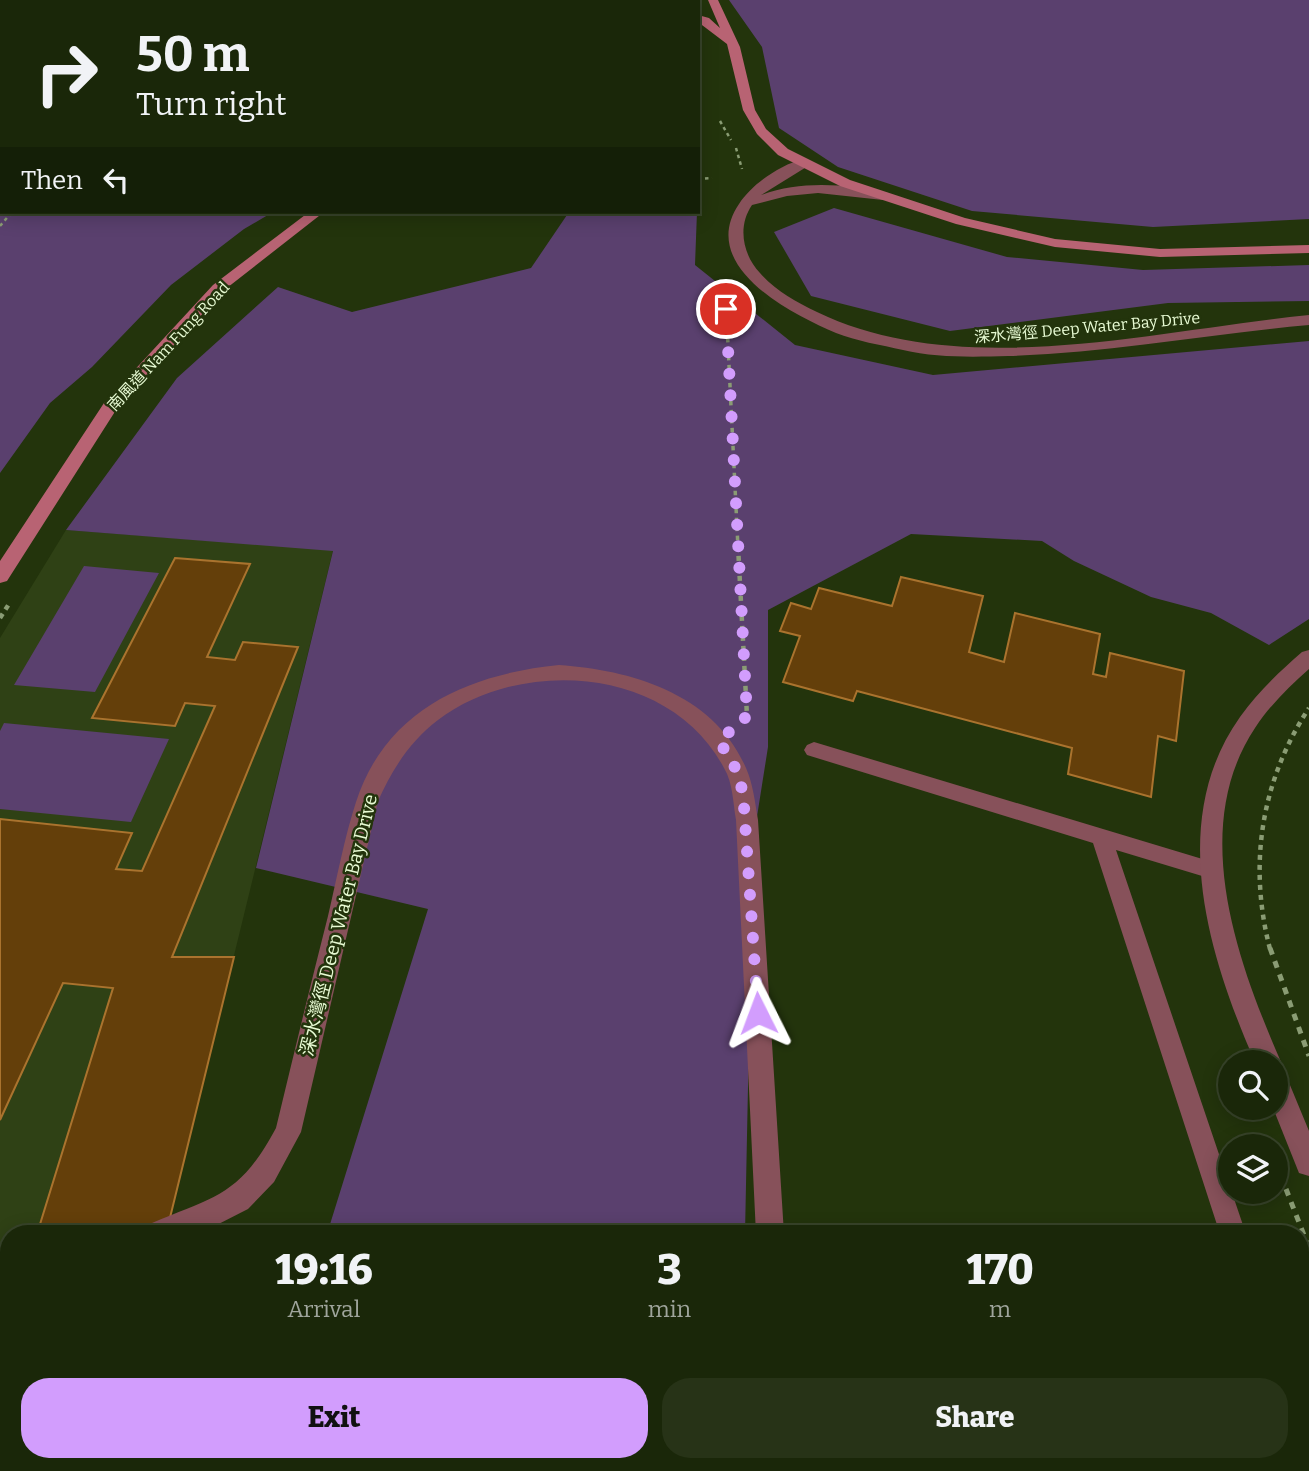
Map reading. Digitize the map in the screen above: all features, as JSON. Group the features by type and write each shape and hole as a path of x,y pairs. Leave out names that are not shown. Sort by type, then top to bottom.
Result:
{"street":[{"path":"711,0 734,47 753,120 770,141 803,163 845,183 993,230 1091,248 1183,253 1309,249"},
{"path":"700,19 705,20 734,47"},
{"path":"741,211 757,190 803,163"},
{"path":"741,211 756,201 792,190 823,188 883,196"},
{"name":"深水灣徑 Deep Water Bay Drive","path":"741,211 736,236 738,248 752,274 765,286 813,318 884,342 944,351 1014,352 1309,320"},
{"name":"南風道 Nam Fung Road","path":"0,576 110,407 218,288 314,214"},
{"path":"1263,1050 1234,980 1219,928 1212,870 1212,835 1217,794 1228,757 1243,726 1263,699 1286,675 1309,657"},
{"name":"深水灣徑 Deep Water Bay Drive","path":"187,1225 209,1218 236,1202 259,1180 288,1132 367,801 378,774 395,748 441,707 499,681 562,672 613,677 651,689 692,715 719,741 734,765 743,792 747,820 770,1225"},
{"path":"1288,1111 1309,1163"}],"lane":[{"path":"814,750 1212,870"},
{"path":"1101,837 1231,1225"}],"path":[{"path":"700,178 712,178"},
{"path":"719,741 747,716 725,284"},
{"path":"1309,708 1280,754 1263,810 1260,878 1265,932 1285,997 1309,1056"},
{"path":"1288,1195 1300,1225"}],"shaded area":[{"path":"729,0 1309,0 1309,219 1153,227 972,211 838,167 779,128 762,47"},
{"path":"834,208 1007,257 1143,270 1309,265 1309,301 1168,303 950,331 811,296 774,232"},
{"path":"0,214 270,214 244,229 171,285 92,367 50,403 0,473"},
{"path":"568,214 697,214 695,265 795,345 933,375 1309,341 1309,619 1269,645 1211,613 1151,597 1074,561 1042,541 911,534 768,610 768,747 753,842 745,1225 330,1225 428,909 256,868 333,551 66,530 177,378 278,287 352,312 531,268"},
{"path":"66,530 333,550 168,1225 0,1225 0,638"},
{"path":"84,566 159,573 95,692 14,685"},
{"path":"4,723 169,739 131,822 0,809 0,731"}],"building":[{"path":"175,558 250,564 207,657 235,660 243,642 298,647 172,957 234,957 168,1225 40,1225 113,988 63,983 0,1120 0,819 132,833 116,869 142,871 215,706 185,703 175,726 92,718"},
{"path":"901,577 983,596 969,652 1004,662 1015,613 1100,634 1093,674 1106,677 1110,653 1184,671 1176,741 1158,736 1151,797 1068,774 1072,748 857,691 853,701 783,682 800,636 780,631 791,603 811,609 819,588 892,606"}],"route":[{"path":"726,309 747,716 719,741 734,765 743,792 758,1013"}]}
